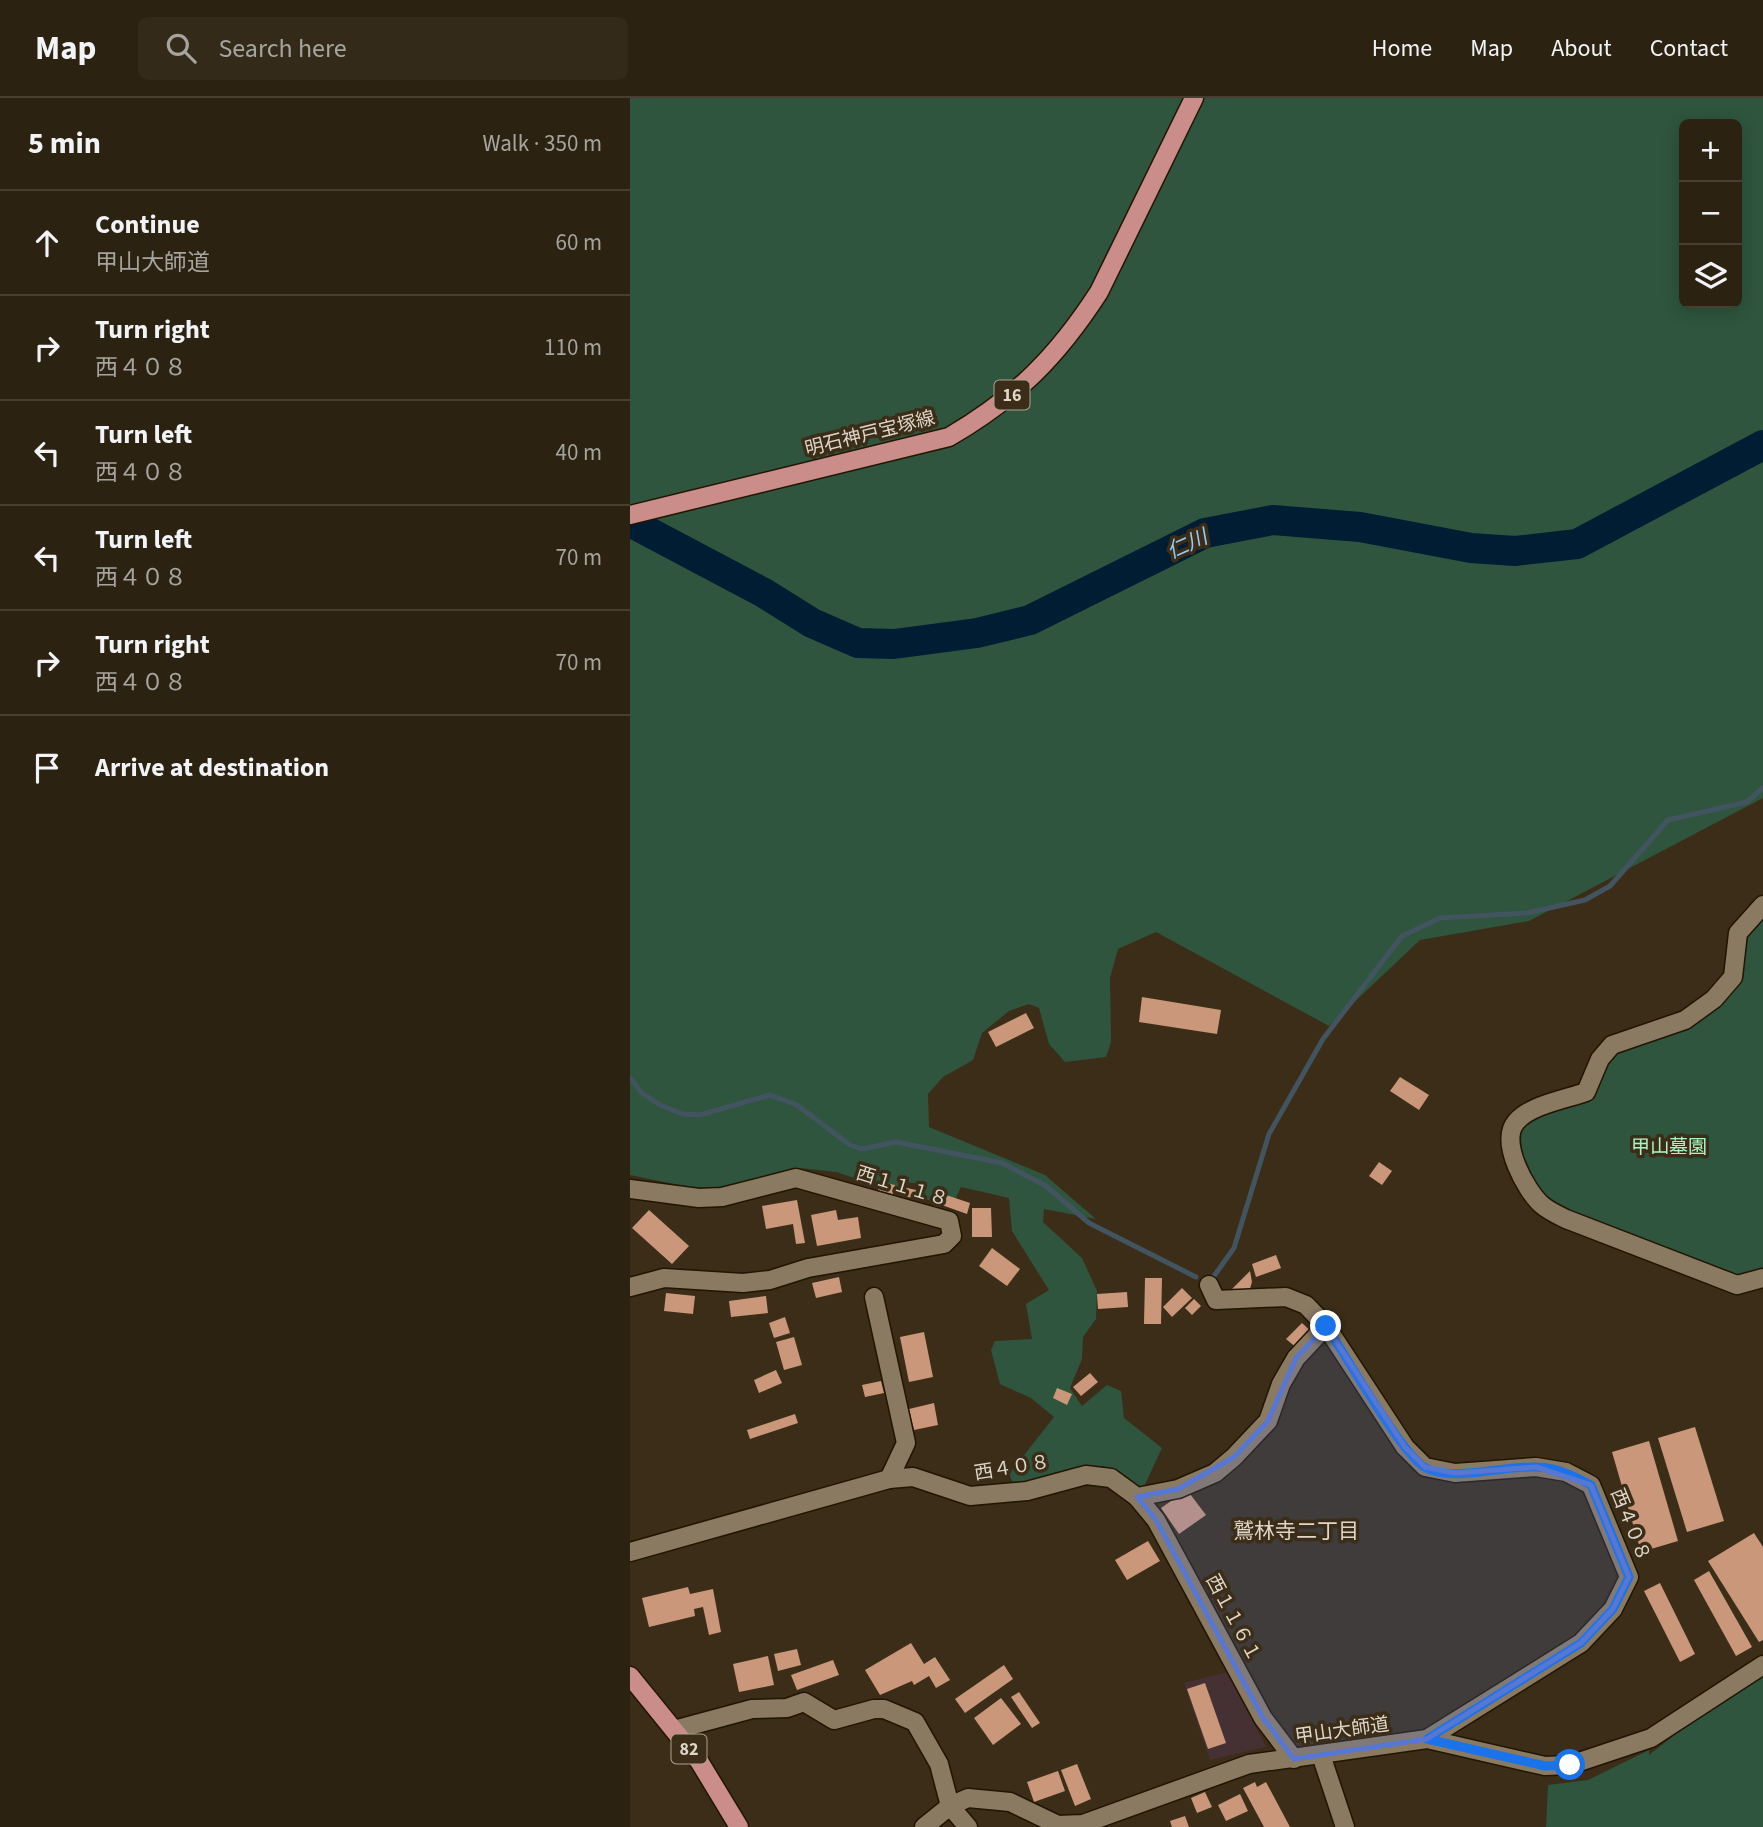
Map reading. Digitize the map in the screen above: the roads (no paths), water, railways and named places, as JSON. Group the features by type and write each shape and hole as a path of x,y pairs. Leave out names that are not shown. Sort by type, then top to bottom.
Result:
{"main road":[{"name":"明石神戸宝塚線","path":"630,515 949,437 988,414 1021,388 1060,348 1099,292 1194,98"},
{"name":"82","path":"630,1676 699,1761 739,1827"}],"street":[{"path":"1763,905 1738,933 1733,977 1714,999 1685,1020 1612,1045 1600,1059 1586,1092 1530,1112 1515,1122 1510,1136 1514,1160 1527,1187 1542,1205 1566,1219 1737,1285 1763,1278"},
{"name":"西１１１８","path":"630,1189 699,1198 722,1197 796,1178 949,1221 952,1236 944,1244 808,1268 770,1280 743,1283 664,1278 631,1282"},
{"name":"西４０８","path":"1209,1285 1216,1300 1286,1297 1306,1305 1326,1326 1405,1447 1425,1467 1455,1473 1536,1466 1566,1472 1591,1485 1629,1577 1613,1609 1581,1643 1427,1739"},
{"path":"874,1297 906,1443 889,1479"},
{"path":"1136,1497 1178,1489 1215,1473 1234,1457 1268,1421 1281,1384 1296,1358 1326,1326"},
{"name":"西４０８","path":"630,1552 889,1479 913,1477 970,1496 1027,1491 1086,1475 1111,1478 1136,1497"},
{"name":"西１１６１","path":"1136,1497 1156,1520 1263,1718 1294,1759"},
{"name":"甲山大師道","path":"924,1827 950,1806 968,1798 991,1798 1010,1802 1058,1825 1083,1824 1210,1775 1249,1764 1427,1739 1545,1766 1570,1765 1650,1738 1763,1665"},
{"path":"674,1730 752,1709 787,1709 804,1702 834,1720 874,1709 884,1709 915,1722 939,1764 950,1806 968,1827"},
{"path":"1321,1755 1345,1827"}],"waterway":[{"name":"仁川","path":"630,522 764,593 812,623 858,643 894,644 977,633 1030,620 1205,533 1273,520 1360,527 1471,548 1515,551 1577,544 1763,445"},
{"path":"1214,1276 1234,1248 1269,1134 1323,1039 1402,936 1440,918 1527,913 1585,900 1610,886 1668,820 1747,802 1763,788"},
{"path":"630,1078 642,1093 660,1105 683,1114 700,1115 770,1095 797,1105 850,1145 862,1149 896,1142 1002,1163 1046,1186 1089,1223 1196,1277"}],"district":[{"name":"鷲林寺二丁目","path":"1296,1531"}],"park label":[{"name":"甲山墓園","path":"1669,1147"}]}
